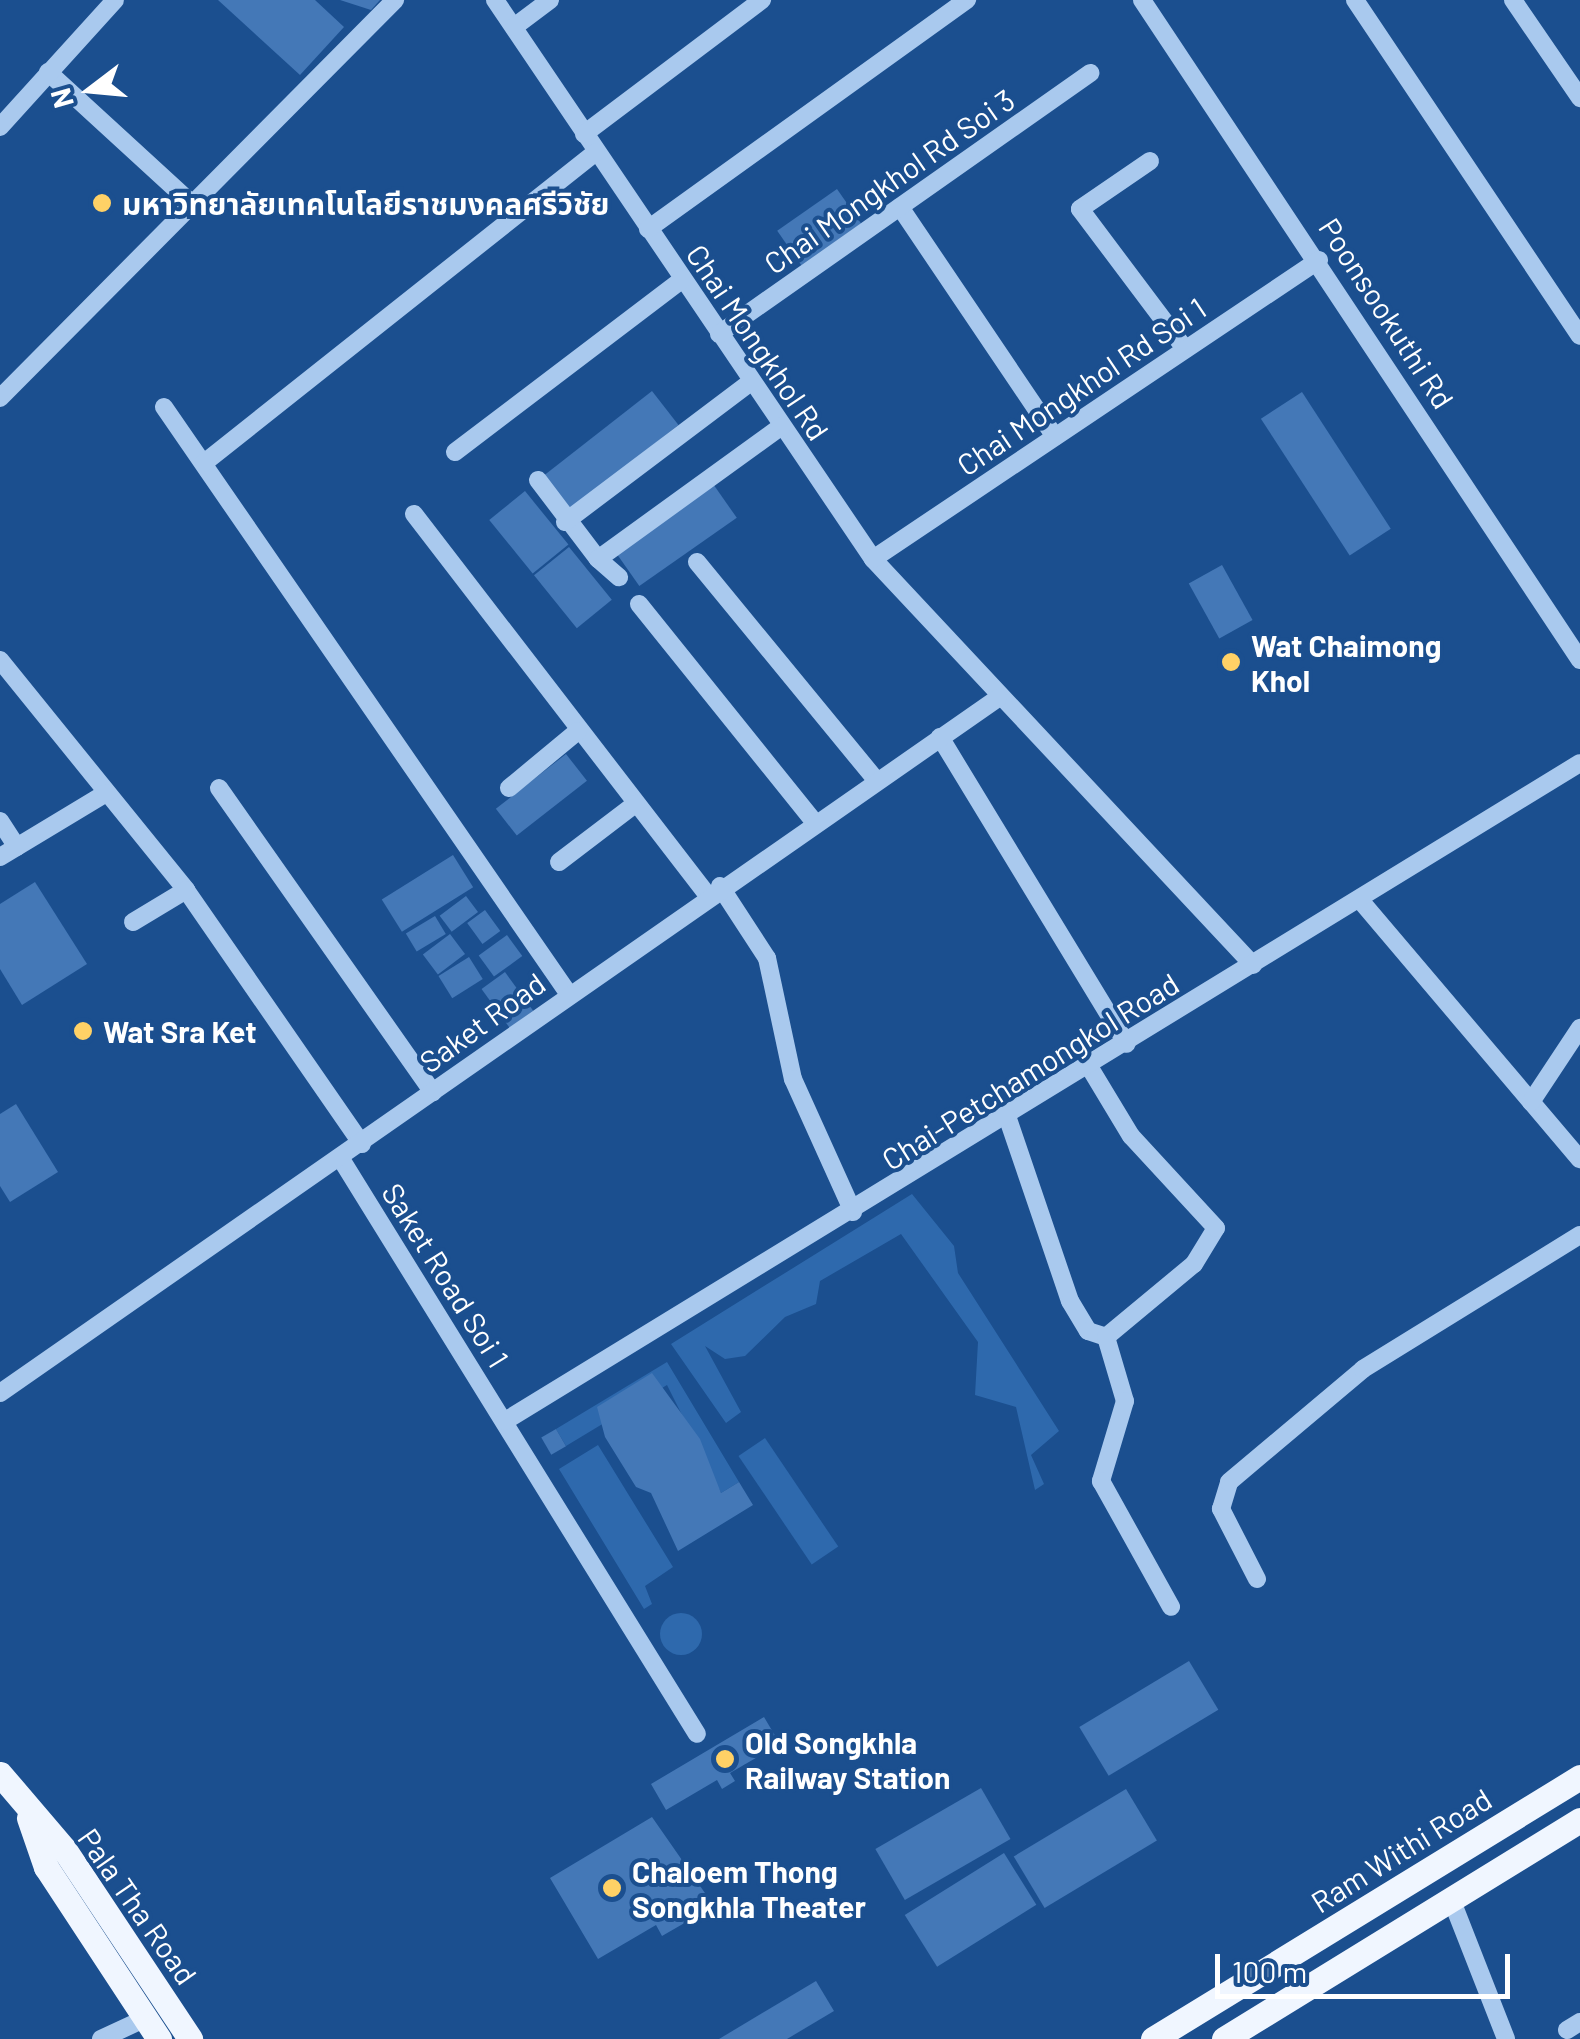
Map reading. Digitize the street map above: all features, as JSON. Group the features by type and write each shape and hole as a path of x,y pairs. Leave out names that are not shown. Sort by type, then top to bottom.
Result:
{"main road":[{"name":"Pala Tha Road","path":"0,1774 28,1814 64,1849 190,2039"},
{"name":"Ram Withi Road","path":"1152,2039 1580,1776"},
{"name":"Pala Tha Road","path":"28,1814 46,1867 153,2029"},
{"path":"1224,2039 1580,1820"}],"street":[{"path":"0,127 115,0"},
{"path":"0,398 394,0"},
{"name":"Chai Mongkhol Rd","path":"495,0 873,559 998,698 1252,965"},
{"path":"514,27 550,0"},
{"path":"584,134 762,0"},
{"path":"648,230 967,0"},
{"name":"Poonsookuthi Rd","path":"1142,0 1319,260 1580,660"},
{"path":"1355,0 1580,336"},
{"path":"1513,0 1580,98"},
{"path":"48,72 192,204"},
{"name":"Chai Mongkhol Rd Soi 3","path":"719,334 1090,73"},
{"path":"204,463 596,152"},
{"path":"1150,161 1080,209 1185,349"},
{"path":"900,207 1054,437"},
{"name":"Chai Mongkhol Rd Soi 1","path":"873,559 1319,260"},
{"path":"455,452 682,280"},
{"path":"564,522 752,382"},
{"path":"164,407 568,992"},
{"path":"598,559 782,426"},
{"path":"538,480 564,522 619,576"},
{"path":"414,514 635,804 713,890 767,958 792,1079 854,1212"},
{"path":"697,562 876,780"},
{"path":"639,604 814,822"},
{"path":"0,660 186,890 362,1144"},
{"name":"Saket Road","path":"0,1393 341,1159 713,890 998,698"},
{"path":"509,788 578,732"},
{"path":"940,737 1128,1044"},
{"name":"Chai-Petchamongkol Road","path":"505,1421 1008,1119 1580,763"},
{"path":"219,788 432,1092"},
{"path":"0,857 106,792"},
{"path":"560,862 635,804"},
{"path":"0,821 17,847"},
{"path":"133,922 186,890"},
{"path":"1360,900 1580,1158"},
{"path":"1531,1102 1580,1028"},
{"path":"1090,1068 1130,1136 1216,1228 1194,1264 1106,1337"},
{"path":"1008,1119 1070,1301 1088,1331 1106,1337"},
{"name":"Saket Road Soi 1","path":"341,1159 697,1734"},
{"path":"1257,1579 1221,1510 1229,1482 1364,1369 1580,1235"},
{"path":"1106,1337 1124,1401 1100,1482 1171,1606"},
{"path":"1452,1901 1506,2039"},
{"path":"101,2039 153,2029"}],"shaded area":[{"path":"912,1194 954,1246 958,1273 1059,1431 1031,1455 1044,1484 1035,1490 1016,1407 975,1395 978,1342 901,1234 820,1281 816,1304 785,1317 745,1356 725,1359 705,1346 741,1412 726,1423 671,1344"},
{"path":"667,1362 739,1482 721,1493 667,1385 566,1446 556,1429"},
{"path":"765,1438 838,1547 812,1564 738,1456"},
{"path":"598,1445 673,1567 645,1586 652,1604 644,1609 559,1469"},
{"path":"681,1613 696,1619 702,1634 696,1649 681,1655 666,1649 660,1634 666,1619"}],"building":[{"path":"218,0 315,0 344,27 300,75"},
{"path":"340,0 380,0 371,10"},
{"path":"837,189 861,223 801,265 777,231"},
{"path":"652,391 678,425 570,510 543,476"},
{"path":"1302,392 1391,529 1350,555 1261,419"},
{"path":"711,481 737,518 639,586 614,549"},
{"path":"525,491 568,545 533,574 489,520"},
{"path":"569,547 612,600 577,628 534,575"},
{"path":"1222,565 1253,620 1219,639 1189,583"},
{"path":"566,754 587,781 517,836 496,809"},
{"path":"453,855 473,887 402,932 382,900"},
{"path":"35,882 87,964 22,1005 0,969 0,904"},
{"path":"466,896 478,912 452,932 440,916"},
{"path":"485,910 500,931 482,944 467,923"},
{"path":"435,916 446,934 417,952 406,934"},
{"path":"450,934 465,954 438,974 423,954"},
{"path":"507,935 522,956 494,977 479,956"},
{"path":"469,957 483,979 452,998 438,976"},
{"path":"505,972 533,1011 510,1028 482,989"},
{"path":"16,1104 58,1172 10,1202 0,1186 0,1114"},
{"path":"652,1373 700,1439 721,1493 739,1482 753,1505 678,1551 651,1493 636,1487 605,1437 597,1407"},
{"path":"556,1429 566,1446 551,1455 541,1438"},
{"path":"1189,1661 1218,1710 1109,1776 1079,1727"},
{"name":"Old Songkhla Railway Station","path":"764,1717 780,1744 730,1773 735,1781 722,1789 717,1780 666,1810 651,1784"},
{"path":"981,1788 1010,1839 905,1900 875,1849"},
{"path":"1126,1789 1157,1840 1045,1908 1014,1856"},
{"name":"Chaloem Thong Songkhla Theater","path":"652,1817 714,1906 662,1936 656,1925 598,1959 550,1878"},
{"path":"1004,1853 1036,1905 937,1967 905,1915"},
{"path":"816,1981 834,2011 787,2039 719,2039"}],"place":[{"name":"มหาวิทยาลัยเทคโนโลยีราชมงคลศรีวิชัย","path":"102,203"},
{"name":"Wat Chaimong Khol","path":"1231,662"},
{"name":"Wat Sra Ket","path":"83,1031"},
{"name":"Old Songkhla Railway Station","path":"725,1759"},
{"name":"Chaloem Thong Songkhla Theater","path":"612,1888"}]}
